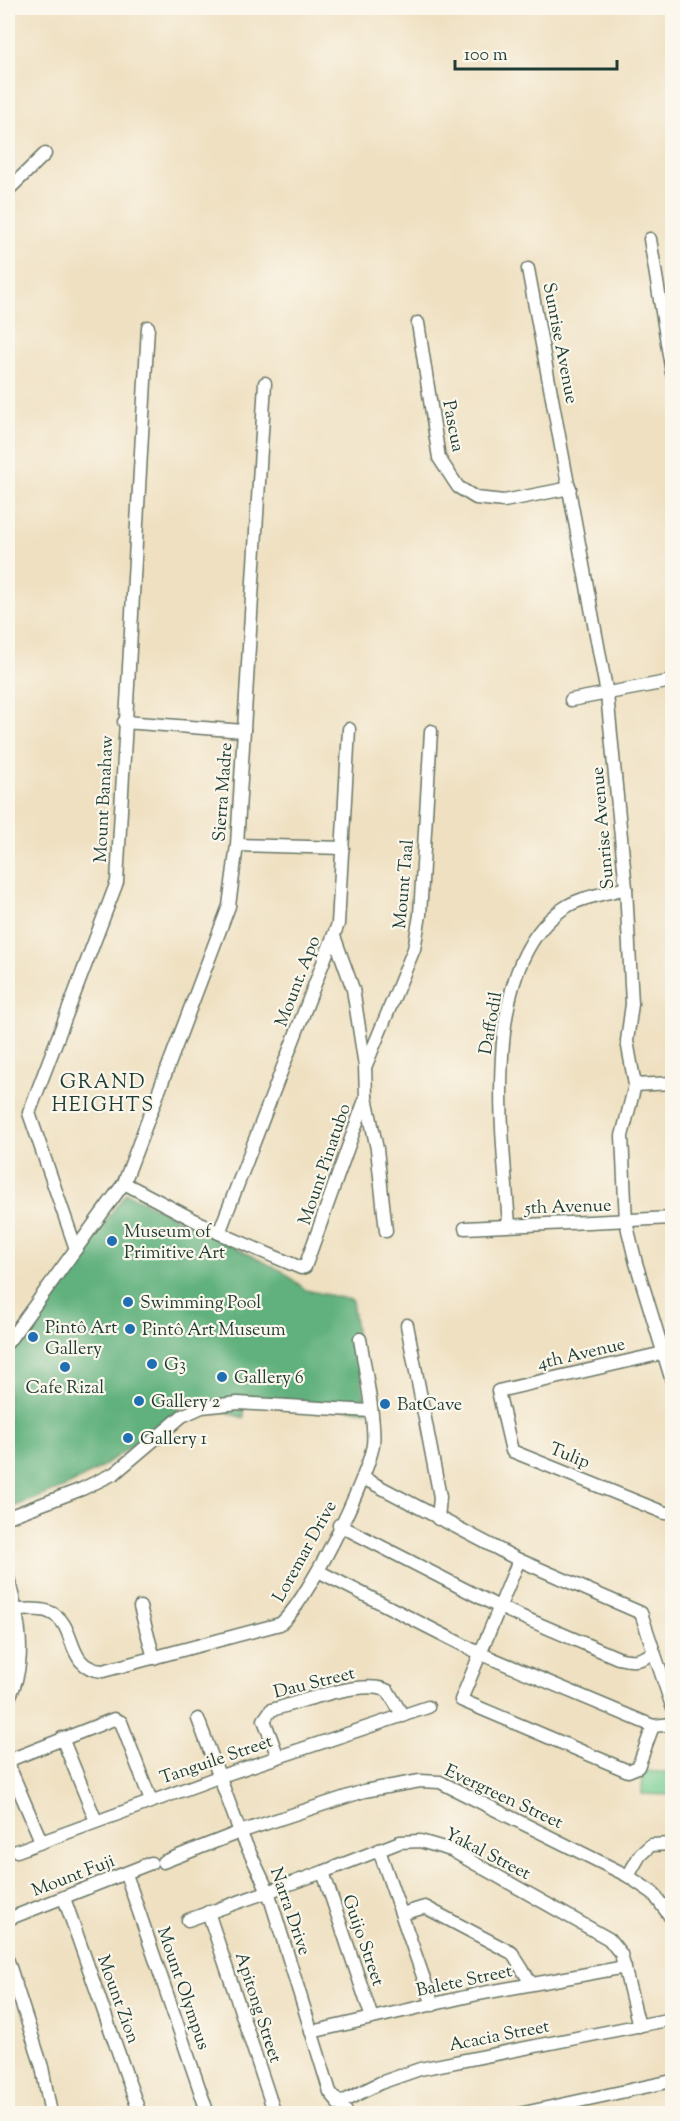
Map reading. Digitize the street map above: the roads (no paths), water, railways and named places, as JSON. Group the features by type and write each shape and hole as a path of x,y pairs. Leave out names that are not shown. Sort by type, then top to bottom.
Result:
{"street":[{"path":"8,190 45,153"},
{"path":"650,239 672,373"},
{"name":"Sunrise Avenue","path":"528,269 607,694 626,888 632,1004 627,1041 635,1085 622,1136 626,1222 636,1263 668,1352 672,1381"},
{"name":"Pascua","path":"418,323 439,458 458,487 476,498 504,501 570,488"},
{"name":"Mount Banahaw","path":"76,1249 30,1113 117,882 124,722 148,327"},
{"name":"Sierra Madre","path":"8,1342 124,1183 230,906 237,845 265,383"},
{"path":"571,700 672,681"},
{"path":"124,722 244,731"},
{"name":"Mount. Apo","path":"219,1233 338,924 349,729"},
{"name":"Mount Taal","path":"365,1066 414,949 420,915 431,731"},
{"path":"237,845 343,848"},
{"name":"Daffodil","path":"509,1225 499,1080 504,1032 521,957 542,928 570,905 626,888"},
{"name":"Mount Pinatubo","path":"219,1233 301,1268 308,1263 366,1097 365,1066 353,989 333,936"},
{"path":"635,1085 672,1083"},
{"path":"366,1097 377,1149 386,1231"},
{"path":"124,1183 219,1233"},
{"name":"5th Avenue","path":"465,1228 672,1218"},
{"path":"407,1325 440,1497 438,1519"},
{"name":"Loremar Drive","path":"16,1610 40,1610 52,1613 66,1629 80,1661 96,1671 280,1624 292,1614 318,1571 363,1478 373,1443 360,1339"},
{"name":"4th Avenue","path":"498,1391 668,1352"},
{"name":"Tulip","path":"498,1391 512,1451 665,1513 672,1513"},
{"path":"8,1517 82,1489 115,1473 182,1416 202,1407 238,1403 370,1411"},
{"path":"363,1478 519,1560 641,1613 672,1706"},
{"path":"339,1526 499,1607 618,1658 632,1662 642,1660 654,1652"},
{"path":"519,1560 460,1700 628,1771 638,1767 653,1726"},
{"path":"318,1571 479,1653 653,1726 672,1724"},
{"path":"8,1578 16,1610 20,1647 18,1672 8,1699"},
{"path":"140,1606 154,1658"},
{"name":"Dau Street","path":"278,1757 264,1720 271,1710 356,1688 373,1688 388,1691 402,1716"},
{"name":"Tanguile Street","path":"17,1851 221,1776 428,1707"},
{"name":"Narra Drive","path":"198,1719 240,1832 268,1891 330,2092 348,2114"},
{"path":"41,1841 9,1766 12,1759 62,1738 118,1720 151,1801"},
{"path":"62,1738 96,1821"},
{"name":"Evergreen Street","path":"157,1863 240,1832 364,1791 402,1782 440,1782 628,1876 653,1893 672,1919"},
{"name":"Yakal Street","path":"188,1920 400,1842 420,1841 451,1850 609,1939 621,1954 639,2026"},
{"path":"628,1876 640,1855 651,1845 672,1844"},
{"path":"379,1850 433,2005"},
{"name":"Mount Fuji","path":"8,1919 157,1863"},
{"name":"Guijo Street","path":"323,1872 372,2018"},
{"name":"Mount Olympus","path":"126,1874 208,2114"},
{"name":"Mount Zion","path":"63,1898 140,2114"},
{"path":"402,1914 425,1907 512,1953 531,1983"},
{"name":"Apitong Street","path":"208,1912 275,2114"},
{"path":"8,1962 42,2067 51,2114"},
{"name":"Balete Street","path":"311,2032 531,1983 625,1967"},
{"name":"Acacia Street","path":"338,2103 380,2082 420,2069 672,2019"},
{"path":"519,2114 672,2081"}],"place":[{"name":"Museum of Primitive Art","path":"112,1241"},
{"name":"Swimming Pool","path":"128,1302"},
{"name":"Pintô Art Museum","path":"130,1329"},
{"name":"Pintô Art Gallery","path":"33,1337"},
{"name":"G3","path":"152,1364"},
{"name":"Cafe Rizal","path":"65,1367"},
{"name":"Gallery 6","path":"222,1377"},
{"name":"Gallery 2","path":"139,1401"},
{"name":"BatCave","path":"385,1404"},
{"name":"Gallery 1","path":"128,1438"}],"district":[{"name":"GRAND HEIGHTS","path":"103,1092"}]}
